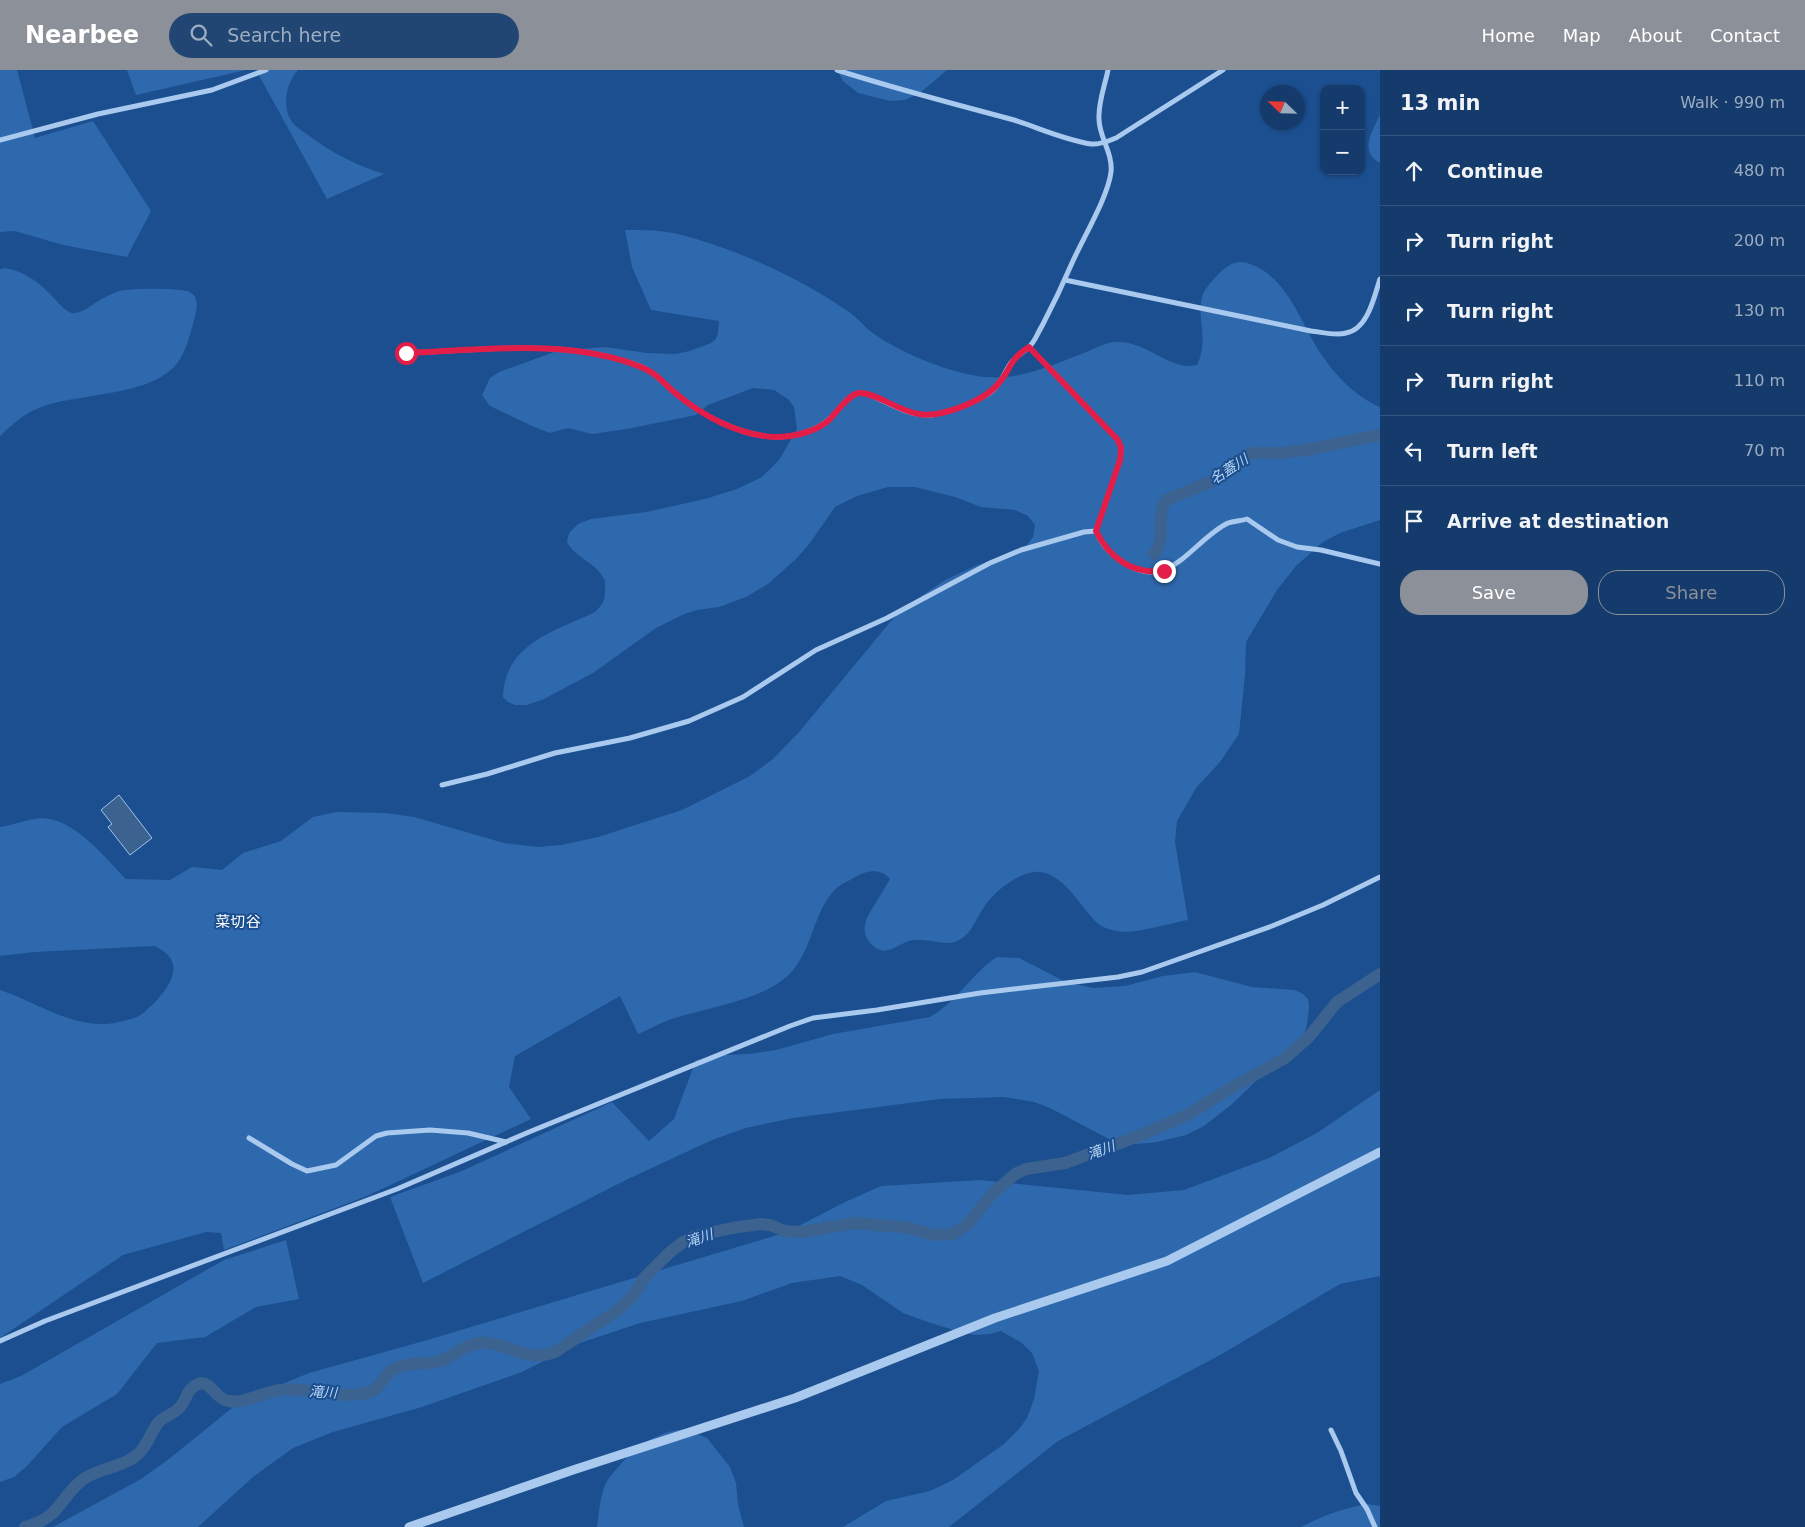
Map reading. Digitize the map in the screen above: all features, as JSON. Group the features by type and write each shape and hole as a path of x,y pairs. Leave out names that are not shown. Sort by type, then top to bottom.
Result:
{"street":[{"path":"0,140 98,114 212,90 266,70"},
{"path":"837,70 1092,144 1105,143 1116,138 1223,70"},
{"path":"406,353 538,348 593,354 654,372 674,392 716,421 740,430 775,437 796,435 816,429 828,421 853,395 859,393 870,395 906,412 921,415 934,414 978,399 1000,383 1012,361 1029,347 1056,301 1093,218 1110,174 1111,160 1099,119 1108,70"},
{"path":"1065,280 1311,331 1336,334 1346,334 1362,324 1368,314 1380,280"},
{"path":"1029,347 1118,440 1121,448 1120,460 1096,531 1102,544 1111,555 1130,566 1150,573 1164,571 1229,523 1247,520 1278,540 1297,547 1321,550 1380,564"},
{"path":"442,786 555,753 630,738 689,721 744,697 816,650 888,618 990,563 1021,550 1084,532 1096,531"},
{"path":"0,1341 45,1320 397,1189 506,1142 790,1026 814,1018 980,993 1118,978 1142,972 1272,926 1323,905 1380,878"},
{"path":"249,1138 307,1171 336,1165 376,1136 387,1133 430,1130 468,1132 506,1142"},
{"path":"409,1527 573,1470 795,1398 995,1318 1167,1261 1380,1152"},
{"path":"1331,1430 1341,1451 1356,1493 1367,1509 1375,1527"}],"shaded area":[{"path":"0,70 17,70 35,138 93,121 151,211 127,257 63,245 15,231 0,232"},
{"path":"127,70 246,70 136,95"},
{"path":"256,70 298,70 290,82 286,103 289,117 293,123 335,153 384,174 327,199"},
{"path":"837,70 947,70 920,93 905,100 890,101 858,93 843,81"},
{"path":"1380,115 1380,163 1370,153 1369,141"},
{"path":"625,230 659,231 678,234 744,256 788,276 830,299 852,314 874,334 898,348 944,368 986,377 1012,376 1036,371 1112,342 1138,346 1178,364 1187,366 1197,365 1201,355 1203,337 1201,303 1203,294 1225,268 1237,262 1243,262 1263,270 1274,279 1284,290 1321,354 1333,370 1355,392 1380,407 1380,520 1340,533 1323,542 1296,566 1277,590 1246,642 1245,675 1239,734 1220,762 1196,788 1177,821 1175,842 1188,920 1132,931 1114,931 1096,922 1069,890 1053,876 1034,872 1010,881 996,893 985,906 970,930 961,939 949,943 915,940 886,951 877,949 869,942 865,932 865,925 867,918 890,879 879,872 863,873 839,886 831,895 824,904 801,959 783,980 769,989 736,1002 669,1020 638,1034 620,996 515,1056 509,1087 531,1119 367,1196 224,1250 221,1233 206,1232 123,1255 0,1338 0,990 65,1017 92,1024 109,1024 133,1019 144,1013 165,991 173,974 173,966 171,959 154,946 35,952 0,956 0,827 34,819 60,822 85,838 126,879 170,880 192,867 222,870 243,853 281,841 313,817 336,812 386,813 414,817 504,843 538,847 561,845 598,837 682,810 750,776 773,759 800,731 891,621 905,607 945,580 975,566 1024,549 1033,537 1035,525 1028,516 1015,510 981,507 955,497 915,487 888,487 857,496 835,507 810,543 796,559 768,584 746,597 719,607 697,610 682,615 656,628 593,673 542,700 526,705 515,705 508,702 503,697 506,679 512,664 522,652 548,633 595,612 604,600 605,580 601,573 575,552 567,542 569,533 578,524 591,519 646,512 705,499 737,489 762,477 779,460 797,429 794,407 788,399 774,390 753,388 708,405 696,415 592,434 568,428 550,433 490,406 482,395 490,378 499,372 557,351 605,347 647,353 675,354 690,351 711,343 716,339 719,321 651,310 632,267"},
{"path":"0,269 12,269 31,278 72,313 83,311 119,291 163,289 192,293 195,296 197,305 190,335 183,353 173,368 147,384 40,407 10,426 0,436"},
{"path":"119,795 152,838 130,855 108,827 112,824 101,810"},
{"path":"997,957 1019,958 1066,982 1093,988 1125,986 1163,976 1195,972 1252,987 1295,990 1308,999 1307,1025 1304,1034 1298,1041 1231,1105 1204,1126 1186,1135 1157,1142 1122,1143 1109,1139 1050,1108 1034,1102 1004,1097 940,1099 793,1118 746,1128 712,1140 626,1180 423,1283 390,1197 462,1171 612,1102 649,1141 674,1119 696,1060 722,1055 776,1050 833,1034 930,1017 948,1004 979,971"},
{"path":"1380,1090 1380,1276 1340,1284 1222,1354 1058,1441 949,1527 843,1527 886,1501 930,1491 953,1480 1004,1444 1027,1418 1034,1399 1039,1371 1032,1353 1022,1343 1001,1331 975,1335 960,1332 903,1313 862,1285 840,1276 792,1283 742,1301 640,1323 580,1343 522,1372 422,1407 333,1432 293,1448 253,1477 198,1527 53,1527 141,1479 232,1408 253,1396 309,1373 431,1339 787,1232 881,1186 980,1180 1128,1195 1184,1190 1269,1158 1317,1133"},
{"path":"286,1240 299,1299 256,1307 205,1337 157,1343 117,1394 62,1427 27,1466 14,1477 0,1482 0,1384 21,1376 224,1260"},
{"path":"685,1429 707,1438 730,1467 736,1483 738,1505 744,1527 597,1527 605,1486 608,1479 619,1466 648,1441 665,1433"},
{"path":"1367,1504 1380,1506 1380,1527 1301,1527 1333,1513"}],"waterway":[{"name":"名蓋川","path":"1154,554 1160,541 1161,513 1166,500 1222,477 1229,466 1252,453 1280,453 1306,450 1380,435"},
{"name":"滝川","path":"25,1527 47,1518 85,1478 135,1457 145,1445 158,1423 177,1410 192,1388 201,1383 228,1401 241,1401 274,1391 291,1389 356,1395 375,1389 397,1367 440,1361 473,1344 488,1343 524,1354 534,1355 555,1352 618,1310 633,1296 644,1278 683,1242 695,1236 732,1228 761,1224 770,1225 785,1231 800,1232 856,1223 910,1228 933,1235 953,1234 968,1224 992,1194 1015,1174 1026,1169 1065,1163 1144,1134 1189,1114 1285,1058 1308,1038 1337,1002 1380,974"}],"district":[{"name":"菜切谷","path":"238,922"}],"route":[{"path":"406,353 538,348 593,354 654,372 674,392 716,421 740,430 775,437 796,435 816,429 828,421 853,395 859,393 870,395 906,412 921,415 934,414 955,408 978,399 991,391 1000,383 1012,361 1029,347 1118,440 1121,448 1120,460 1096,531 1102,544 1111,555 1130,566 1150,573 1164,571"}]}
